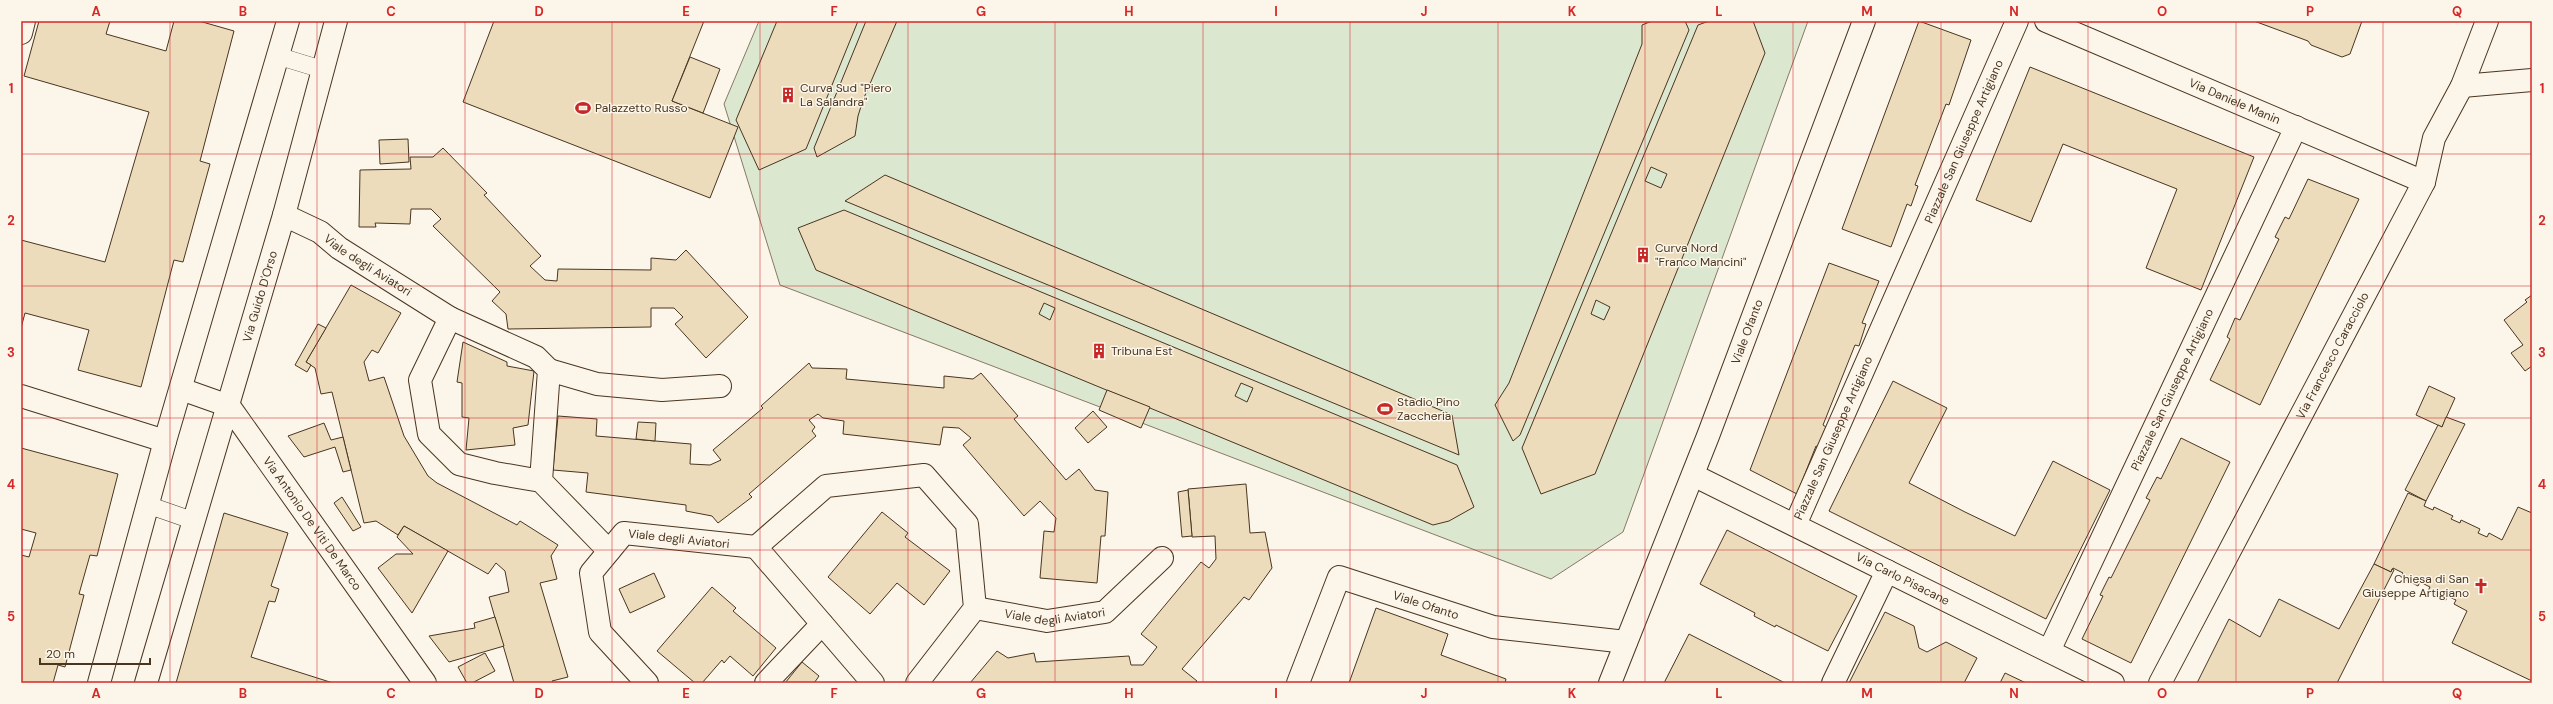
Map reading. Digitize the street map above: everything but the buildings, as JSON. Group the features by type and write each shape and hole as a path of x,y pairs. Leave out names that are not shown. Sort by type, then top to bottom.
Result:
{"street":[{"path":"21,33 24,21"},
{"path":"99,683 165,441 288,21"},
{"name":"Via Guido D'Orso","path":"146,683 229,406 284,215 336,21"},
{"name":"Viale Ofanto","path":"1610,683 1693,475 1864,21"},
{"name":"Piazzale San Giuseppe Artigiano","path":"1795,525 2017,21"},
{"name":"Via Daniele Manin","path":"2046,21 2424,182"},
{"name":"Via Francesco Caracciolo","path":"2160,683 2424,182 2434,138 2462,86 2487,21"},
{"path":"2462,86 2532,80"},
{"name":"Piazzale San Giuseppe Artigiano","path":"2049,651 2296,127"},
{"name":"Viale degli Aviatori","path":"284,215 320,232 339,248 450,318 536,357 549,370 597,384 611,386 662,390 720,386"},
{"path":"450,318 420,380 429,434 459,464 495,473 541,481 609,551"},
{"path":"541,481 549,370"},
{"path":"181,389 229,406"},
{"path":"21,396 165,441"},
{"name":"Via Antonio De Viti De Marco","path":"229,406 425,683"},
{"path":"873,683 756,547 826,486 924,475 966,524 975,608 917,683"},
{"name":"Via Carlo Pisacane","path":"1693,475 2113,683"},
{"name":"Viale degli Aviatori","path":"647,683 600,632 591,573 624,533 756,547"},
{"name":"Viale degli Aviatori","path":"975,608 1047,621 1105,612 1162,558"},
{"path":"1833,683 1887,571"},
{"name":"Viale Ofanto","path":"1298,683 1339,577 1493,627 1626,642"},
{"path":"766,683 822,624"}],"lane":[{"path":"278,56 324,70"},
{"path":"148,505 194,521"}],"green space":[{"name":"Stadio Pino Zaccheria","path":"759,21 1808,21 1623,532 1551,579 780,285 724,104"}],"place":[{"name":"Curva Sud \"Piero La Salandra\"","path":"788,95"},
{"name":"Palazzetto Russo","path":"583,108"},
{"name":"Curva Nord \"Franco Mancini\"","path":"1643,255"},
{"name":"Tribuna Est","path":"1099,351"},
{"name":"Stadio Pino Zaccheria","path":"1385,409"},
{"name":"Chiesa di San Giuseppe Artigiano","path":"2481,586"}]}
